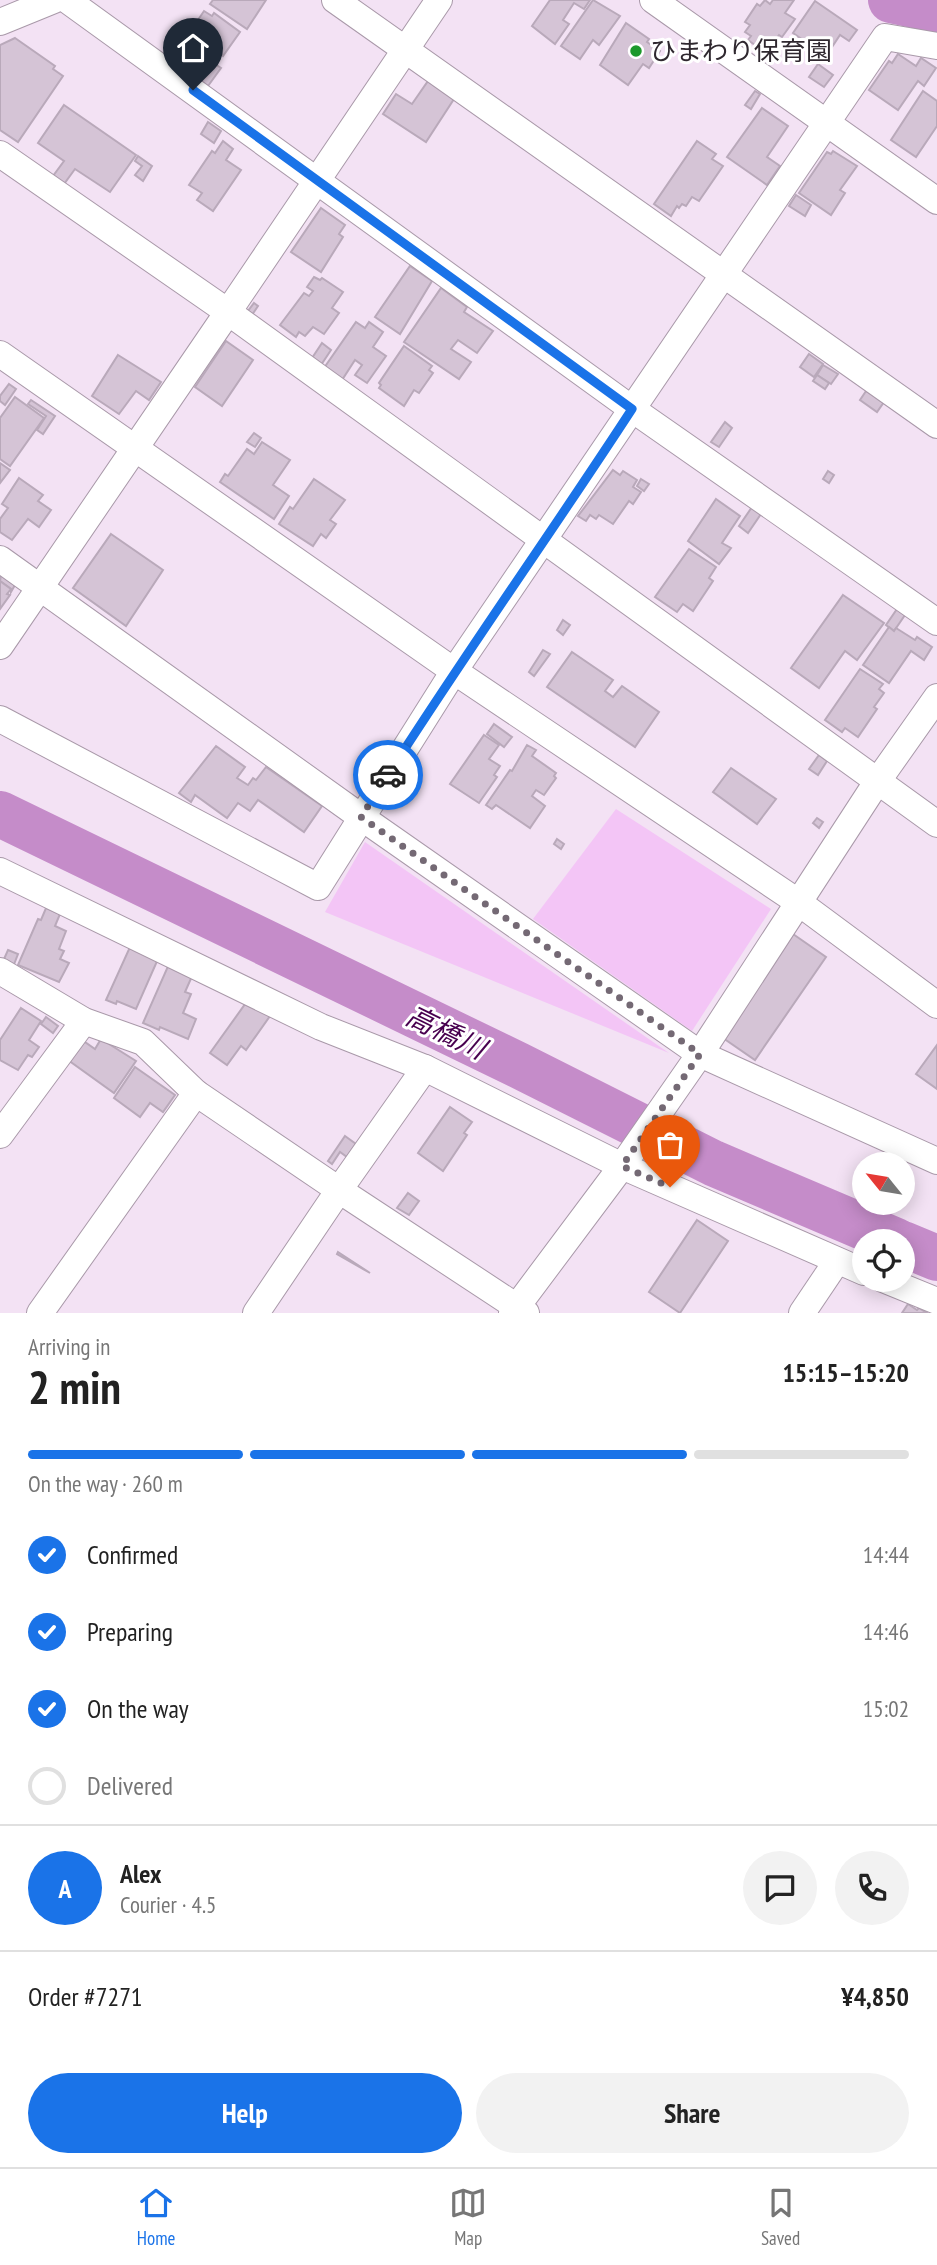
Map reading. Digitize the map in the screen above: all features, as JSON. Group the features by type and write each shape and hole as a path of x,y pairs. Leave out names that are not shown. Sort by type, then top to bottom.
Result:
{"street":[{"path":"0,22 54,0"},
{"path":"67,0 632,409 937,622"},
{"path":"335,0 937,425"},
{"path":"0,646 439,0"},
{"path":"653,0 937,201"},
{"path":"0,719 318,887 454,671 886,37 937,46"},
{"path":"0,154 228,312 937,824"},
{"path":"0,355 454,671 798,902 937,1005"},
{"path":"0,559 361,817 693,1064 937,1161"},
{"path":"0,971 84,1021 143,1042 196,1093 518,1311 693,1064 877,782 937,697"},
{"path":"0,871 321,1027 425,1068 622,1166 852,1267"},
{"path":"0,1135 84,1021"},
{"path":"256,1313 425,1068"},
{"path":"40,1313 196,1093"},
{"path":"802,1313 837,1261"},
{"path":"915,1292 937,1301"}],"shaded area":[{"path":"616,809 771,909 692,1031 533,919"},
{"path":"365,842 669,1053 325,912"}],"building":[{"path":"213,0 266,0 247,29 210,4"},
{"path":"550,0 590,0 584,9 574,3 563,20 569,24 555,44 532,26"},
{"path":"593,0 620,16 599,45 593,40 580,59 561,46"},
{"path":"765,0 770,4 773,0 794,0 785,13 795,19 782,37 779,35 773,43 777,46 770,56 748,40 751,36 745,32 750,25 745,22 757,4 760,6"},
{"path":"815,1 857,30 849,41 840,35 826,56 793,33"},
{"path":"204,11 212,16 214,13 240,32 223,56 218,52 212,62 221,68 208,86 173,57"},
{"path":"626,23 649,39 647,42 660,51 649,68 643,64 628,85 600,65"},
{"path":"15,38 55,66 53,69 63,76 18,142 0,130 0,45"},
{"path":"898,54 916,66 921,58 936,68 924,86 918,81 898,110 869,90 889,61 892,63"},
{"path":"818,64 833,75 824,87 809,77"},
{"path":"428,81 454,99 426,142 383,114 396,94 412,104"},
{"path":"755,91 760,94 751,109 745,105"},
{"path":"923,91 937,101 937,126 916,157 891,140"},
{"path":"64,105 136,155 110,192 75,169 64,184 53,176 64,161 38,143"},
{"path":"762,108 788,126 767,157 780,166 767,185 727,157"},
{"path":"208,122 221,131 214,143 201,134"},
{"path":"223,141 233,149 226,160 241,170 213,211 197,200 202,193 189,185 212,151 215,153"},
{"path":"697,141 716,154 712,159 723,166 699,201 692,197 686,206 677,206 671,216 654,204"},
{"path":"833,151 857,166 840,190 845,193 831,215 799,193 827,152 831,154"},
{"path":"138,156 152,166 143,181 135,175 142,166 135,161"},
{"path":"796,195 811,205 805,216 789,206"},
{"path":"321,208 345,225 339,234 343,237 321,272 291,252"},
{"path":"410,266 432,281 400,334 375,317"},
{"path":"314,277 320,280 322,278 343,292 332,308 339,313 324,334 313,327 305,336 299,332 296,337 280,325 304,293 309,296 313,291 307,287"},
{"path":"441,288 467,307 464,312 493,331 477,353 458,340 451,349 471,362 459,379 404,342"},
{"path":"254,303 258,306 252,315 248,311"},
{"path":"356,322 365,328 369,322 383,332 373,347 386,356 367,383 355,375 362,365 355,360 342,380 324,368"},
{"path":"226,341 253,360 222,406 195,387"},
{"path":"322,343 331,350 321,365 312,358"},
{"path":"404,346 432,366 429,370 433,373 419,393 414,390 404,406 379,388 379,383"},
{"path":"809,354 823,364 814,377 800,367"},
{"path":"118,355 161,382 149,400 136,391 119,414 92,396"},
{"path":"823,365 838,374 831,384 817,375"},
{"path":"817,375 829,383 825,389 813,381"},
{"path":"9,384 16,389 5,405 0,401 0,396"},
{"path":"866,391 884,402 877,412 860,400"},
{"path":"15,397 44,418 10,466 0,459 0,418"},
{"path":"31,400 55,416 43,434 37,430 46,416 28,404"},
{"path":"725,422 732,428 719,447 711,442"},
{"path":"254,433 261,438 255,447 247,442"},
{"path":"262,442 290,460 273,485 289,496 274,519 220,482 225,474 228,476 247,449 254,454"},
{"path":"0,463 10,470 0,483"},
{"path":"613,470 620,475 623,471 637,480 633,487 641,492 633,504 629,501 613,524 599,515 596,519 590,515 586,521 578,516"},
{"path":"828,471 834,475 829,483 823,479"},
{"path":"19,478 43,495 38,501 51,510 39,527 28,519 12,540 0,532 0,519 8,508 2,504"},
{"path":"314,479 345,500 330,520 336,524 326,538 321,534 313,546 279,524"},
{"path":"641,479 649,484 644,491 637,486"},
{"path":"716,499 740,516 722,543 731,548 719,564 688,541"},
{"path":"752,507 761,514 748,533 739,526"},
{"path":"111,534 163,570 126,626 73,588"},
{"path":"689,549 716,567 709,578 713,581 693,611 683,604 677,612 655,597"},
{"path":"1,575 15,585 11,592 11,589 0,581"},
{"path":"0,581 11,589 0,609"},
{"path":"843,595 884,623 857,660 845,651 819,688 791,668"},
{"path":"897,609 905,615 894,631 886,625"},
{"path":"563,620 570,625 563,635 557,630"},
{"path":"889,627 894,631 896,628 915,640 917,637 932,647 924,660 911,651 889,683 863,665"},
{"path":"543,650 550,654 534,676 529,672"},
{"path":"572,652 613,680 605,691 613,697 622,686 659,712 635,747 547,687"},
{"path":"860,669 883,684 879,689 884,693 874,707 877,709 858,737 845,728 842,732 825,720"},
{"path":"494,724 512,737 504,747 487,734"},
{"path":"484,735 499,745 489,759 500,766 494,775 497,777 479,803 450,784"},
{"path":"527,745 536,750 532,756 556,773 556,778 544,795 536,790 532,796 545,806 530,828 496,805 492,809 486,805 510,770 512,771"},
{"path":"216,746 245,767 237,778 248,785 253,778 256,780 266,767 322,806 304,832 258,800 250,811 238,803 227,818 195,795 191,802 179,793"},
{"path":"819,755 827,761 818,775 809,769"},
{"path":"731,768 776,799 757,824 713,792"},
{"path":"817,818 823,822 819,828 813,823"},
{"path":"557,839 564,844 561,849 554,844"},
{"path":"46,908 60,914 55,926 66,931 59,949 64,951 60,959 69,963 59,982 18,965 38,919 41,920"},
{"path":"793,934 826,957 755,1060 723,1038"},
{"path":"130,947 158,959 136,1009 117,1001 116,1004 106,1000"},
{"path":"8,950 18,954 11,972 0,968"},
{"path":"169,964 193,974 185,992 191,994 183,1013 196,1019 188,1039 143,1023"},
{"path":"248,1000 270,1016 246,1050 241,1046 227,1065 210,1053"},
{"path":"21,1008 41,1021 29,1040 39,1047 32,1057 28,1055 18,1070 0,1060 0,1040"},
{"path":"46,1017 58,1026 53,1033 41,1024"},
{"path":"101,1039 136,1061 114,1093 68,1060 82,1040 95,1049"},
{"path":"937,1045 937,1089 916,1074"},
{"path":"135,1067 175,1095 163,1112 150,1103 140,1117 114,1098"},
{"path":"450,1107 472,1122 464,1133 467,1135 443,1171 418,1153"},
{"path":"345,1136 356,1144 347,1157 340,1152 332,1164 328,1161"},
{"path":"408,1193 419,1201 409,1215 397,1208"},
{"path":"697,1220 728,1241 680,1313 649,1292"},
{"path":"338,1252 370,1273 337,1254"},
{"path":"908,1304 917,1310 919,1308 927,1313 902,1313"}],"waterway":[{"path":"891,0 937,10"},
{"name":"高橋川","path":"0,814 518,1065 713,1163 868,1229"},
{"name":"高橋川","path":"915,1249 937,1258"}],"way so far":[{"path":"388,775 361,817 700,1054 622,1166 670,1187"}],"place":[{"name":"ひまわり保育園","path":"636,51"}],"route":[{"path":"193,90 632,409 454,671 388,775"}]}
